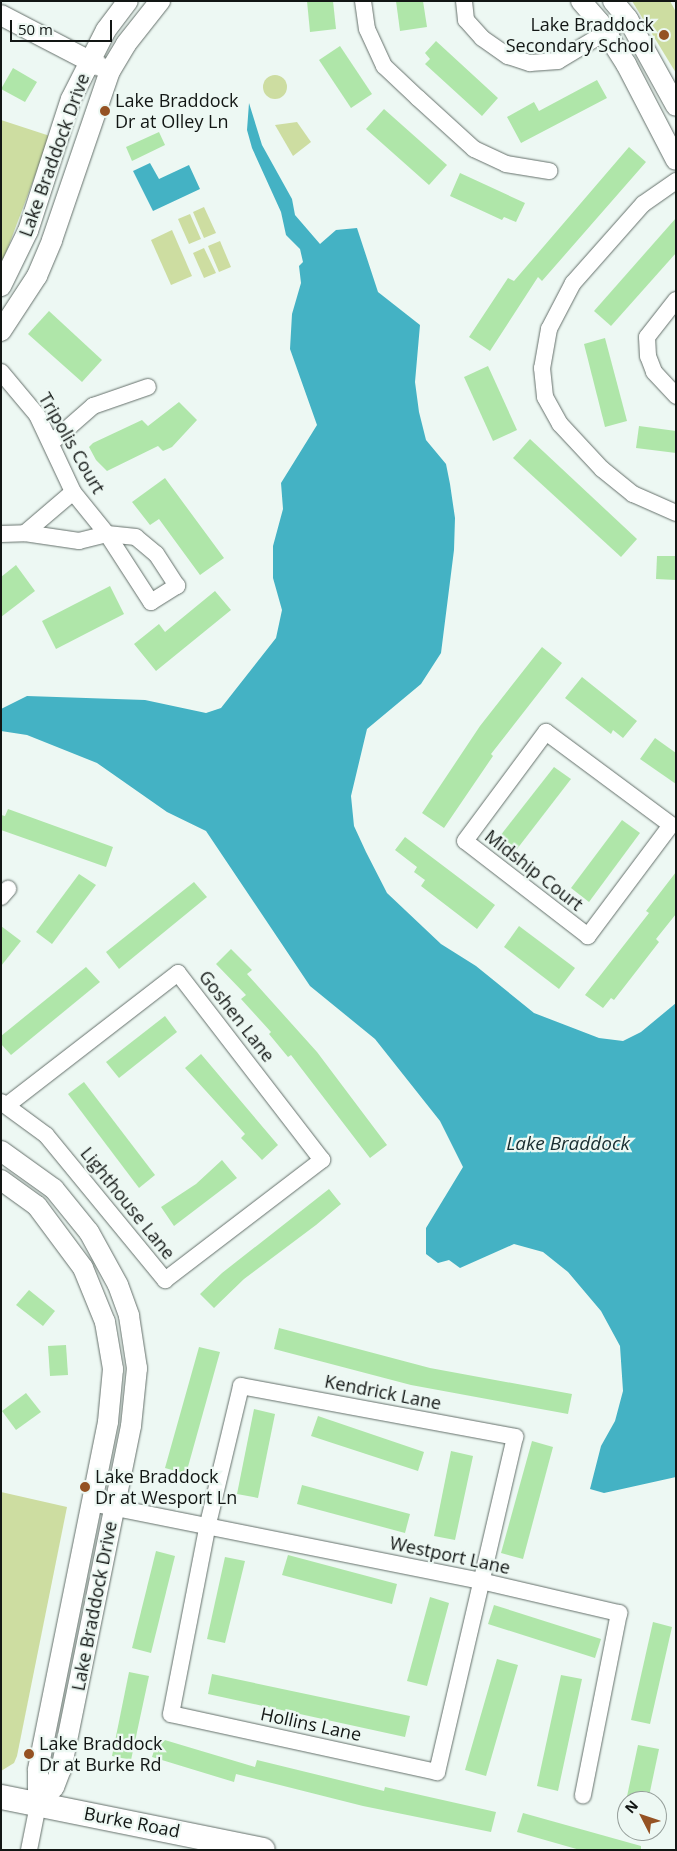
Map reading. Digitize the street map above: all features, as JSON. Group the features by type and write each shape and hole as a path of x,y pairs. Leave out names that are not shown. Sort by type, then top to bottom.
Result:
{"main road":[{"name":"Burke Road","path":"1,1797 263,1850"}],"street":[{"name":"Lake Braddock Drive","path":"1,286 28,231 71,99 88,60 128,1"},
{"name":"Lake Braddock Drive","path":"1,331 36,276 48,249 110,71 126,44 160,1"},
{"path":"363,1 367,29 384,66 474,149 506,164 550,171"},
{"path":"464,1 466,20 482,38 508,56 530,63 558,61 628,19"},
{"path":"581,1 607,33 676,160"},
{"path":"613,1 628,19 676,106"},
{"path":"1,15 110,71"},
{"path":"676,181 644,204 573,283 549,329 542,368 545,397 560,424 602,469 633,494 676,513"},
{"path":"676,300 647,337 648,356 654,372 676,396"},
{"name":"Tripolis Court","path":"1,372 37,415 52,442 73,492 107,534 151,602 177,586 146,544 126,534 107,534"},
{"path":"52,442 93,406 148,388"},
{"path":"25,533 73,492"},
{"path":"1,534 25,533 79,541 107,534"},
{"name":"Midship Court","path":"546,732 674,826 588,936 465,841 546,732"},
{"name":"Goshen Lane","path":"4,1103 178,973 322,1160"},
{"name":"Lighthouse Lane","path":"4,1103 46,1136 165,1280 322,1160"},
{"name":"Lake Braddock Drive","path":"1,1151 54,1188 72,1209 104,1256 128,1316 137,1368 136,1397 61,1769 54,1787 38,1805"},
{"name":"Lake Braddock Drive","path":"1,1180 37,1206 69,1246 96,1294 105,1322 113,1370 112,1395 38,1770 38,1805 29,1850"},
{"name":"Kendrick Lane","path":"207,1528 241,1386 515,1437 481,1581"},
{"name":"Westport Lane","path":"91,1503 207,1528 481,1581 620,1614 583,1795"},
{"name":"Hollins Lane","path":"207,1528 171,1714 437,1772 481,1581"}],"green space":[{"name":"Lake Braddock Secondary School","path":"632,1 670,1 676,12 676,73"},
{"path":"275,75 283,79 287,87 283,95 275,99 267,95 263,87 267,79"},
{"path":"1,120 50,136 1,266"},
{"path":"297,122 311,142 293,156 275,125"},
{"path":"204,207 216,233 204,238 193,212"},
{"path":"190,214 201,239 189,244 178,219"},
{"path":"172,230 192,276 171,285 151,240"},
{"path":"220,241 231,267 219,272 208,246"},
{"path":"204,248 216,273 204,278 193,253"},
{"path":"1,1492 67,1507 17,1756 14,1763 1,1771"}],"water":[{"name":"Lake Braddock","path":"249,103 262,145 292,199 295,215 320,244 336,230 357,228 378,292 420,325 415,382 419,412 426,440 446,464 450,484 455,518 454,550 441,653 421,684 367,729 351,796 354,826 366,852 387,893 441,944 476,966 534,1013 599,1038 623,1041 641,1032 676,1003 676,1477 604,1493 590,1489 601,1446 615,1421 623,1391 620,1346 601,1311 568,1272 543,1252 514,1244 460,1268 449,1260 438,1263 426,1254 426,1228 463,1167 440,1121 375,1039 310,986 206,831 167,812 97,763 27,735 1,731 1,709 27,696 145,700 206,713 221,708 276,638 282,610 273,578 273,546 283,509 281,483 317,425 290,349 292,314 301,283 299,266 303,262 300,249 286,235 281,212 252,148 247,130"},
{"path":"150,163 159,179 189,165 200,189 153,211 133,171"}],"building":[{"path":"307,1 333,1 336,29 310,32"},
{"path":"396,1 423,1 427,27 400,31"},
{"path":"436,41 498,98 482,116 425,64 430,59 425,53"},
{"path":"340,46 372,94 351,108 319,60"},
{"path":"13,68 37,82 25,102 1,89"},
{"path":"597,80 607,98 521,143 507,117 534,102 539,111"},
{"path":"384,109 447,165 429,185 366,129"},
{"path":"159,132 165,145 132,161 126,147"},
{"path":"629,147 646,162 542,281 538,277 490,351 469,337 508,278 514,281"},
{"path":"460,173 525,203 516,222 504,217 502,220 450,196"},
{"path":"676,218 676,253 611,326 594,311"},
{"path":"49,311 102,360 82,382 28,334"},
{"path":"605,338 627,421 605,427 584,344"},
{"path":"488,366 517,430 493,441 464,377"},
{"path":"179,402 197,420 172,447 163,451 158,446 107,471 96,460 89,447 93,443 142,420 148,426"},
{"path":"639,426 676,431 676,453 636,448"},
{"path":"530,439 637,539 621,557 513,458"},
{"path":"165,478 224,558 200,575 159,519 150,525 132,502"},
{"path":"657,556 676,556 676,580 656,579"},
{"path":"16,565 35,591 1,617 1,577"},
{"path":"110,586 124,614 56,649 42,621"},
{"path":"215,591 231,610 156,671 134,644 159,624 165,632"},
{"path":"542,647 562,663 491,754 493,756 444,828 422,813 480,726"},
{"path":"582,677 637,721 623,738 613,730 611,734 565,698"},
{"path":"655,738 676,753 676,784 640,759"},
{"path":"554,767 571,779 517,849 500,836"},
{"path":"8,809 113,847 106,867 1,830 1,815 5,816"},
{"path":"622,820 640,833 589,902 571,888"},
{"path":"405,837 495,905 477,929 421,886 425,880 414,872 417,867 395,850"},
{"path":"676,872 676,914 656,939 659,942 614,1000 611,998 603,1008 585,995 649,913 646,911"},
{"path":"79,874 96,885 52,944 36,932"},
{"path":"194,882 207,897 119,969 106,952"},
{"path":"1,926 21,941 1,966"},
{"path":"519,926 575,968 559,989 504,947"},
{"path":"231,949 252,970 247,974 317,1052 387,1145 370,1158 291,1055 288,1057 269,1034 271,1032 241,999 246,995 216,964"},
{"path":"86,967 100,982 11,1055 1,1044 1,1036"},
{"path":"165,1016 177,1032 119,1078 106,1062"},
{"path":"201,1054 278,1145 262,1160 241,1138 245,1134 185,1068"},
{"path":"84,1082 155,1175 139,1188 68,1094"},
{"path":"222,1160 237,1178 174,1226 161,1207 196,1184"},
{"path":"329,1189 341,1204 316,1225 244,1279 214,1308 200,1294 222,1273"},
{"path":"29,1290 55,1311 43,1326 16,1305"},
{"path":"279,1328 430,1368 572,1394 568,1414 411,1385 274,1349"},
{"path":"66,1345 68,1375 50,1376 48,1346"},
{"path":"199,1347 220,1352 186,1474 165,1468"},
{"path":"26,1393 41,1412 16,1430 2,1411"},
{"path":"254,1409 275,1414 258,1498 237,1494"},
{"path":"318,1416 424,1452 418,1471 311,1436"},
{"path":"532,1441 553,1447 523,1559 501,1553"},
{"path":"451,1451 473,1456 455,1540 434,1536"},
{"path":"302,1485 410,1514 405,1533 297,1504"},
{"path":"156,1551 175,1556 151,1653 132,1648"},
{"path":"288,1555 397,1584 392,1604 282,1575"},
{"path":"225,1557 245,1561 225,1643 207,1639"},
{"path":"430,1597 449,1603 427,1686 407,1681"},
{"path":"494,1605 601,1639 595,1658 488,1624"},
{"path":"653,1622 672,1627 650,1724 631,1720"},
{"path":"497,1659 518,1665 486,1776 465,1770"},
{"path":"129,1672 149,1676 131,1760 112,1756"},
{"path":"212,1674 410,1716 405,1737 208,1694"},
{"path":"561,1675 582,1679 558,1791 537,1786"},
{"path":"158,1738 255,1767 257,1760 384,1791 385,1787 496,1812 491,1832 363,1806 236,1774 234,1782 152,1757"},
{"path":"638,1745 659,1749 650,1791 628,1791"},
{"path":"523,1813 617,1839 617,1841 641,1846 641,1850 580,1850 517,1832"}],"place":[{"name":"Lake Braddock Secondary School","path":"664,35"},
{"name":"Lake Braddock Dr at Olley Ln","path":"105,111"},
{"name":"Lake Braddock Dr at Wesport Ln","path":"85,1487"},
{"name":"Lake Braddock Dr at Burke Rd","path":"29,1754"}]}
